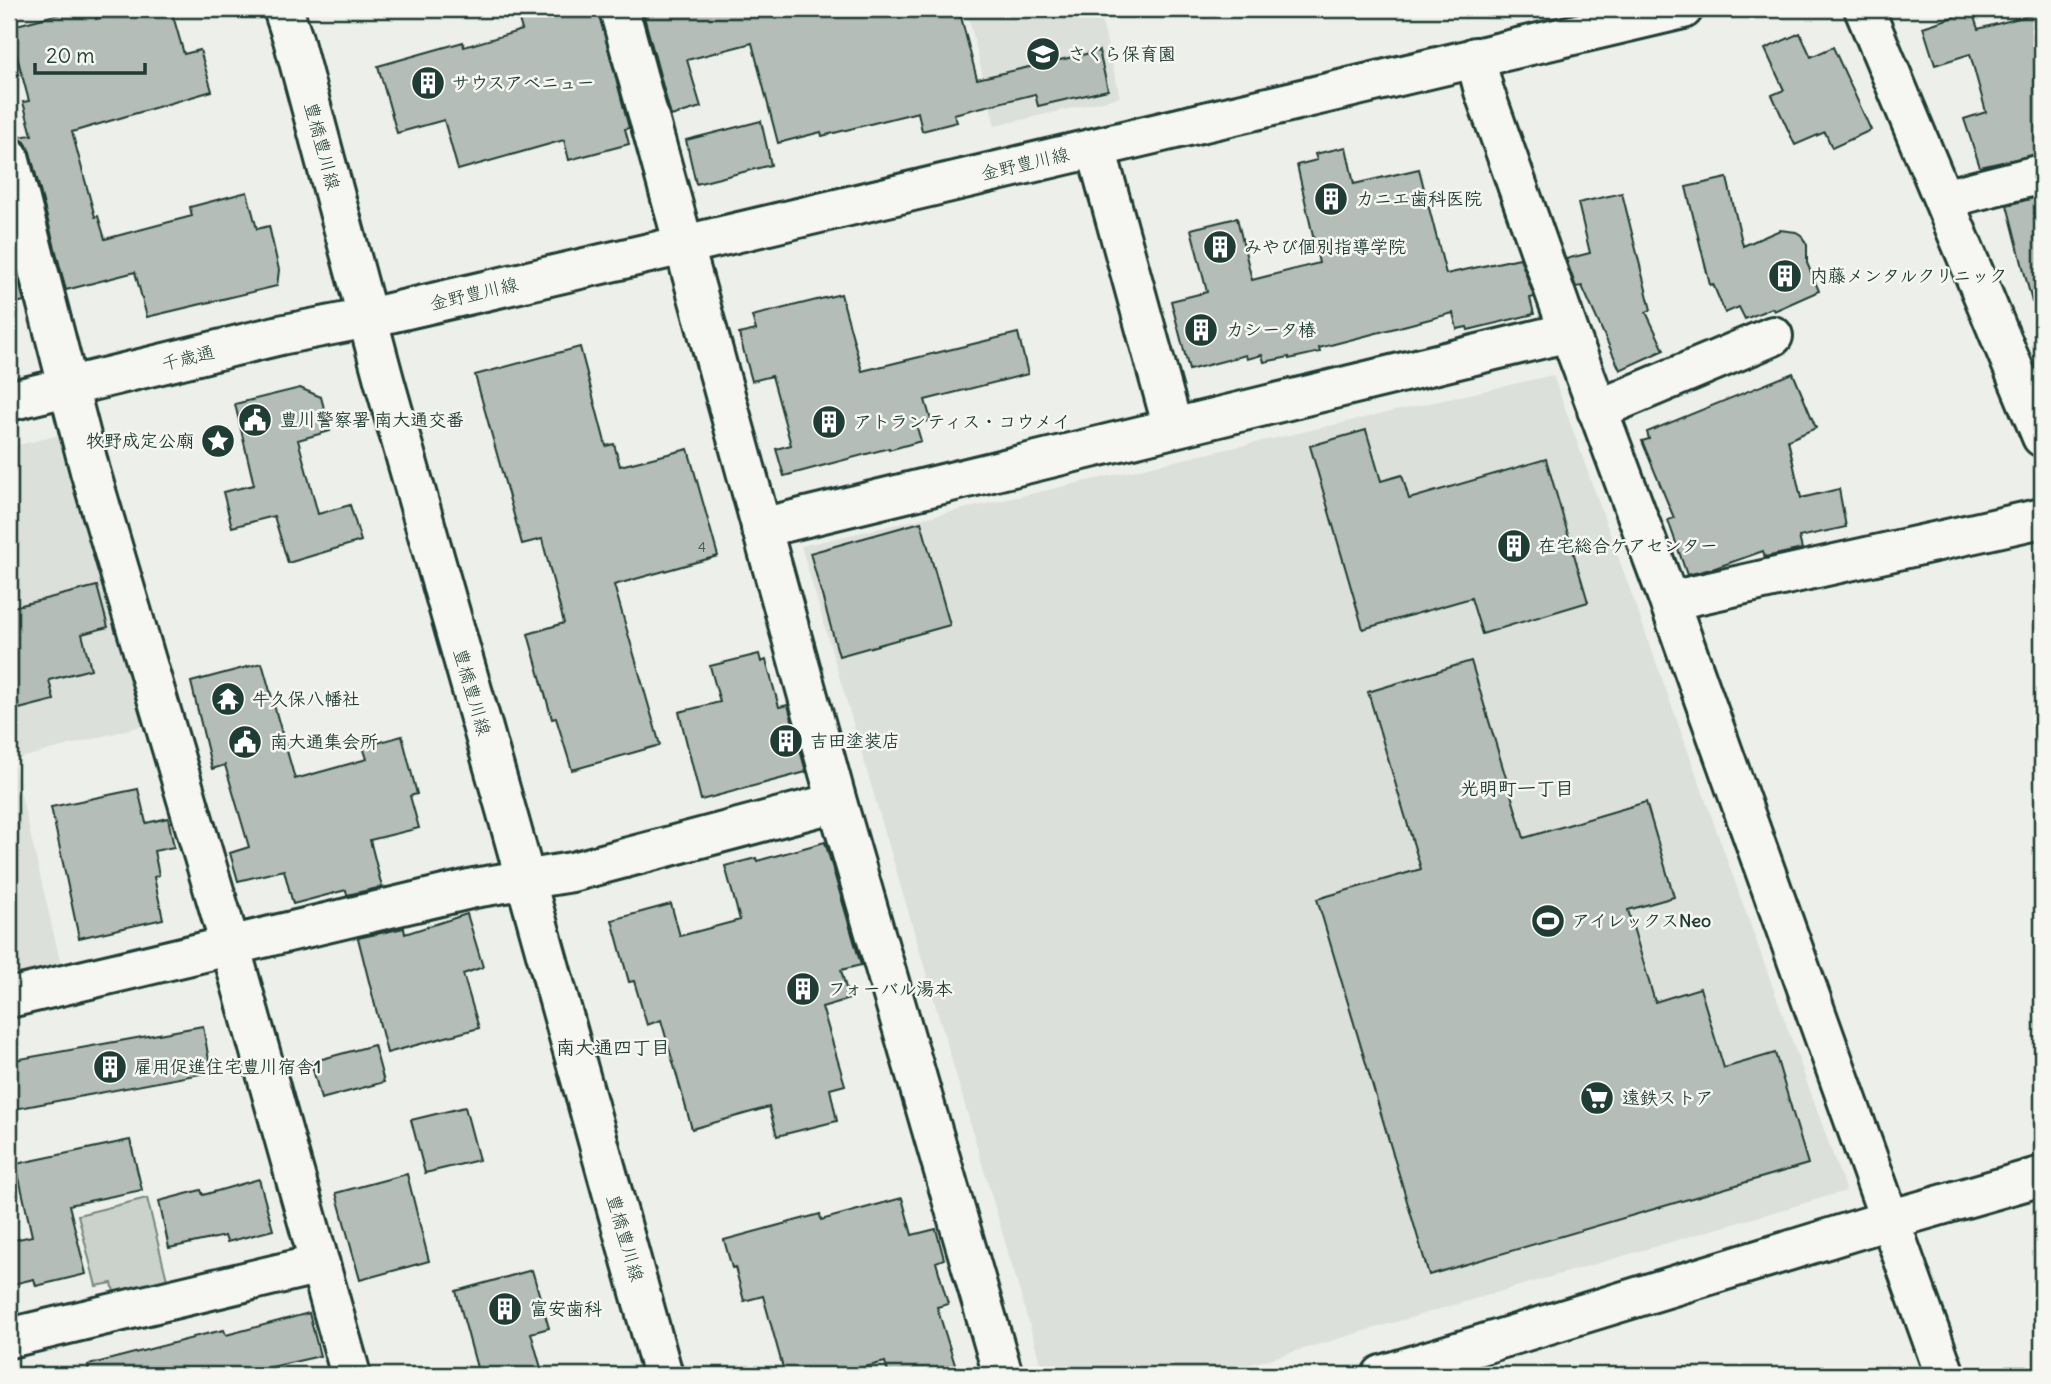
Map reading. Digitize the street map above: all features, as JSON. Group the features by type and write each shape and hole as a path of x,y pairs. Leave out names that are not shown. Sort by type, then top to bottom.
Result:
{"street":[{"name":"豊橋豊川線","path":"283,9 663,1375"},
{"path":"619,9 837,802 1003,1375"},
{"name":"金野豊川線","path":"368,317 684,245 1475,57 1604,17 1683,9"},
{"path":"1864,9 2042,438"},
{"path":"1475,57 1483,91 1597,410 1669,601 1945,1375"},
{"path":"1096,148 1173,428"},
{"path":"9,157 90,471 230,945 351,1375"},
{"path":"1943,199 2042,174"},
{"name":"千歳通","path":"9,401 280,335 368,317"},
{"path":"761,528 1569,332"},
{"path":"1597,410 1773,336"},
{"path":"1669,601 2042,518"},
{"path":"9,998 474,888 572,872 837,802"},
{"path":"1382,1375 2042,1176"},
{"path":"9,1338 320,1264"}],"shaded area":[{"name":"さくら保育園","path":"1099,9 1120,97 995,126 967,11"},
{"path":"1553,375 1846,1191 1214,1375 1044,1375 801,546"},
{"path":"69,433 149,724 13,760 61,965 9,977 9,447"},
{"path":"147,1198 168,1284 115,1297 112,1283 96,1286 78,1215"}],"building":[{"path":"78,9 94,9 96,19 135,9 171,9 184,54 200,50 212,91 72,132 95,217 98,216 105,239 192,216 190,207 247,192 257,229 269,226 279,270 277,286 147,317 135,272 66,290 30,152 25,142 17,137 32,135 23,102 29,101 9,27"},
{"path":"516,9 598,9 629,128 625,129 629,144 569,160 564,140 458,170 444,120 397,133 378,66 463,42 464,47 522,30"},
{"path":"642,9 959,9 977,79 1099,51 1108,90 1038,106 1035,94 954,114 957,122 922,131 918,112 822,136 821,132 778,143 752,43 687,60 701,107 671,116"},
{"path":"1972,11 1978,29 2042,12 2042,153 1980,167 1964,119 1986,112 1970,54 1935,65 1923,27"},
{"path":"1800,33 1811,57 1833,47 1871,130 1832,148 1825,132 1795,145 1772,95 1784,90 1765,49"},
{"path":"761,121 771,165 696,184 686,140"},
{"path":"1346,147 1354,184 1419,169 1446,274 1520,258 1534,297 1530,298 1534,314 1468,330 1467,327 1457,329 1453,313 1319,348 1320,352 1289,359 1264,362 1262,355 1247,359 1246,355 1189,370 1171,301 1207,292 1191,229 1237,218 1252,280 1319,263 1297,165 1317,160 1315,154"},
{"path":"1727,178 1743,246 1780,230 1796,232 1807,245 1807,263 1819,291 1774,311 1772,308 1745,319 1739,307 1725,313 1713,284 1710,285 1686,187"},
{"path":"1622,193 1651,310 1646,312 1664,350 1620,370 1582,286 1576,287 1566,259 1590,253 1578,203"},
{"path":"2042,196 2042,301 2032,302 2007,205"},
{"path":"9,244 24,301 9,305"},
{"path":"841,294 862,371 1018,333 1028,374 925,400 931,420 916,424 921,441 784,476 776,449 791,445 772,376 752,381 739,334 756,330 752,316"},
{"path":"580,347 606,446 614,444 620,466 688,449 718,556 614,585 660,745 572,770 556,718 552,719 528,634 564,623 542,539 522,544 475,375"},
{"path":"1793,373 1816,428 1788,440 1801,498 1839,489 1846,527 1799,537 1802,549 1765,557 1763,551 1687,575 1668,520 1674,518 1642,441 1649,439 1647,432"},
{"path":"300,388 321,397 330,431 298,440 318,514 350,505 361,541 288,563 274,516 232,527 223,492 254,485 235,404"},
{"path":"1366,430 1381,481 1402,475 1409,499 1546,459 1588,602 1482,634 1471,598 1363,629 1310,446"},
{"path":"921,522 950,625 839,656 810,553"},
{"path":"97,586 108,627 82,634 91,669 49,680 54,700 19,709 9,668 9,608"},
{"path":"759,654 761,662 766,660 779,707 788,705 806,772 701,800 679,712 720,702 710,666"},
{"path":"1471,661 1524,838 1646,802 1674,897 1628,910 1655,1002 1700,988 1724,1068 1775,1053 1808,1164 1429,1275 1317,899 1421,869 1368,692"},
{"path":"262,663 295,779 367,759 363,747 402,736 417,794 410,796 419,828 370,840 382,887 347,895 346,890 293,904 284,870 238,881 230,853 249,847 225,765 212,769 191,682"},
{"path":"138,789 146,823 168,818 174,847 154,851 159,875 154,877 163,919 79,938 51,807"},
{"path":"825,842 861,965 841,970 849,999 822,1007 845,1085 830,1089 837,1121 777,1136 769,1107 692,1129 661,1020 647,1025 634,981 629,982 612,920 671,904 680,936 740,920 725,866 756,858 757,861"},
{"path":"467,914 483,967 463,974 479,1028 387,1053 358,938 404,928 405,934"},
{"name":"雇用促進住宅豊川宿舎1","path":"203,1026 211,1072 9,1110 9,1061"},
{"path":"374,1045 384,1082 321,1099 311,1062"},
{"path":"465,1107 479,1160 425,1173 411,1120"},
{"path":"130,1140 142,1190 69,1205 86,1274 36,1286 34,1279 9,1285 9,1241 32,1236 16,1164"},
{"path":"407,1174 429,1261 360,1280 336,1193"},
{"path":"259,1179 273,1230 227,1242 225,1236 169,1248 159,1201 201,1190 203,1195"},
{"path":"902,1198 912,1235 936,1229 944,1259 936,1262 948,1304 937,1307 956,1368 929,1375 889,1375 885,1362 833,1375 785,1375 763,1296 744,1301 724,1240 820,1214 821,1220"},
{"name":"富安歯科","path":"532,1270 549,1328 531,1333 543,1375 479,1375 456,1291"},
{"path":"309,1313 320,1356 236,1375 89,1375 88,1365 193,1337 224,1330 226,1335"}],"place":[{"name":"さくら保育園","path":"1043,54"},
{"name":"サウスアベニュー","path":"428,83"},
{"name":"カニエ歯科医院","path":"1331,199"},
{"name":"みやび個別指導学院","path":"1220,247"},
{"name":"内藤メンタルクリニック","path":"1785,276"},
{"name":"カシータ椿","path":"1201,330"},
{"name":"豊川警察署 南大通交番","path":"255,420"},
{"name":"アトランティス・コウメイ","path":"829,422"},
{"name":"牧野成定公廟","path":"218,441"},
{"name":"在宅総合ケアセンター","path":"1514,546"},
{"name":"牛久保八幡社","path":"228,699"},
{"name":"吉田塗装店","path":"786,741"},
{"name":"南大通集会所","path":"245,742"},
{"name":"アイレックスNeo","path":"1548,921"},
{"name":"フォーバル湯本","path":"803,989"},
{"name":"雇用促進住宅豊川宿舎1","path":"110,1067"},
{"name":"遠鉄ストア","path":"1597,1098"},
{"name":"富安歯科","path":"505,1309"}],"district":[{"name":"光明町一丁目","path":"1517,788"},
{"name":"南大通四丁目","path":"613,1047"}]}
